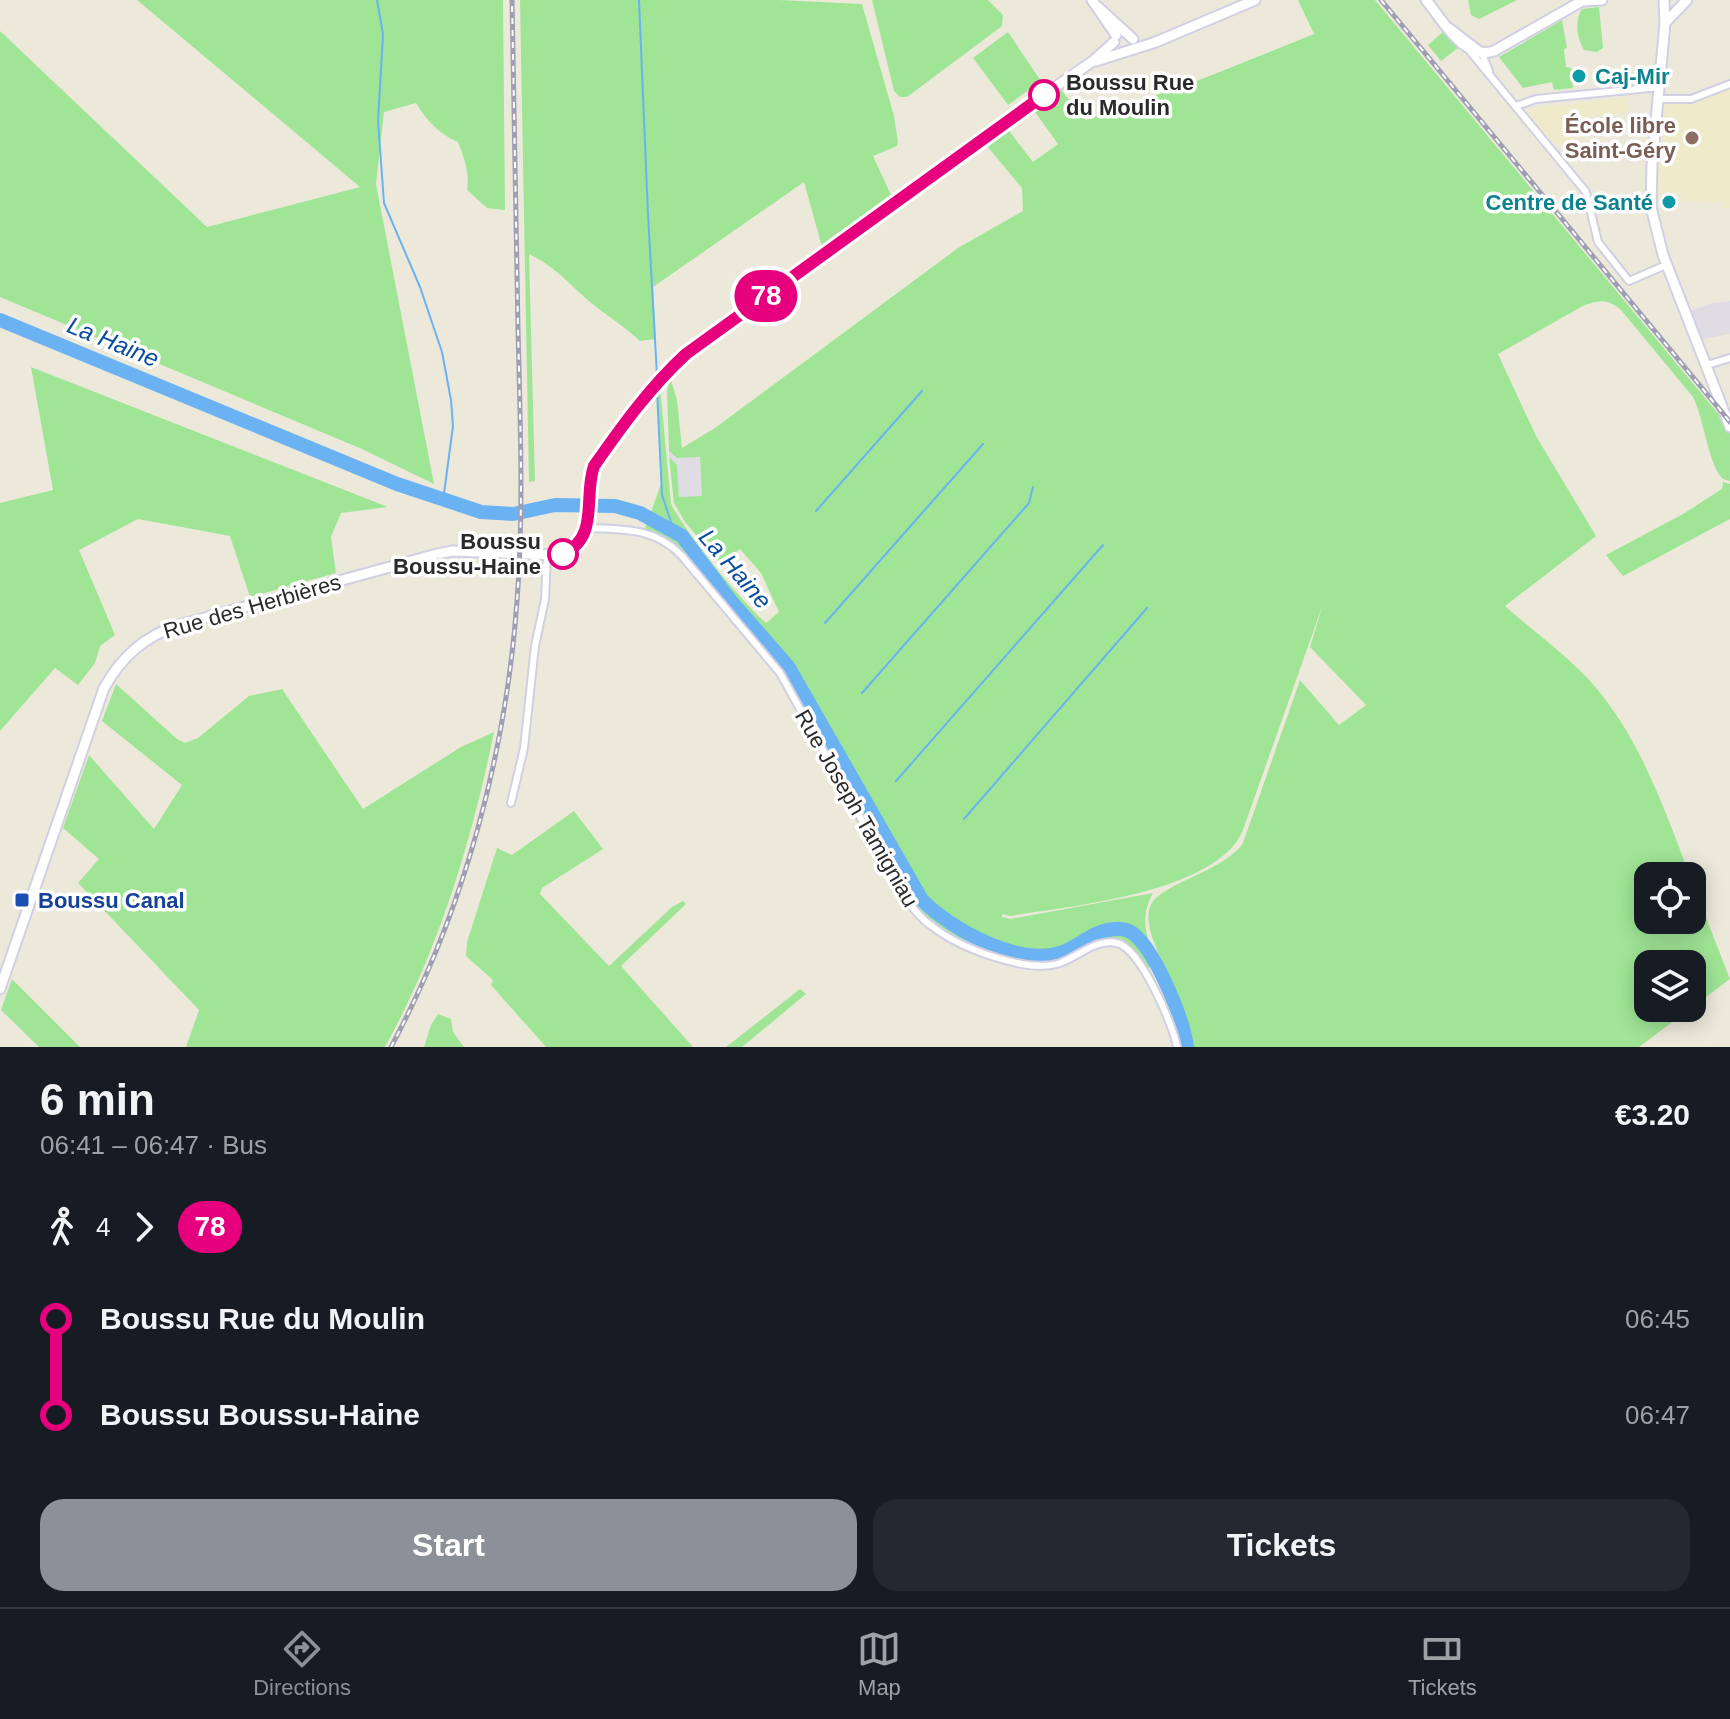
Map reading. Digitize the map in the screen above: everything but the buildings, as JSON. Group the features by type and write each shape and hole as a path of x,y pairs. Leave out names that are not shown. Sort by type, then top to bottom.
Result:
{"street":[{"path":"1093,61 1143,47 1226,15 1255,0"},
{"path":"1426,0 1491,74 1586,192 1598,242 1629,281 1666,265"},
{"path":"1469,50 1488,55 1582,1 1602,0"},
{"path":"1664,0 1665,23 1650,194 1653,217 1666,265 1730,427"},
{"path":"1665,23 1687,0"},
{"path":"1095,3 1118,36 1117,48 1126,50"},
{"path":"1446,24 1488,55 1491,74"},
{"path":"1118,36 1133,39 1172,35"},
{"path":"511,803 524,748 535,646 545,599 547,555 561,555 582,539 588,528 594,466 649,392 686,354 1093,61 1118,36"},
{"path":"1126,50 1133,39"},
{"path":"1659,99 1691,99 1730,84"},
{"path":"1516,106 1536,99 1660,87"},
{"path":"1707,365 1730,358"},
{"path":"1720,403 1730,414"},
{"name":"Rue Joseph Tamigniau","path":"588,528 644,532 668,542 681,555 780,673 904,896 923,919 959,943 1025,963 1051,965 1095,945 1122,944 1132,952 1162,1005 1177,1047"},
{"name":"Rue des Herbières","path":"0,989 104,688 132,650 161,631 179,625 437,554 452,551 547,555"}],"shaded area":[{"name":"École libre Saint-Géry","path":"1730,84 1730,208 1723,208 1723,203 1681,201 1681,196 1650,194 1659,99 1691,99"},
{"path":"1627,98 1628,112 1586,117 1588,136 1555,146 1530,116 1528,109"},
{"path":"1730,301 1730,334 1697,340 1685,313 1712,303"},
{"path":"669,451 678,458 700,457 703,496 679,498 677,465 669,457"}],"green space":[{"path":"137,0 503,0 505,210 487,208 467,190 467,172 458,142 434,126 416,103 384,112 376,184 434,484 362,449 0,297 0,31 207,227 360,187"},
{"path":"520,0 779,0 862,4 894,116 898,142 897,146 873,156 892,197 822,247 804,182 653,287 656,339 640,341 556,271 529,254 535,481 529,482"},
{"path":"872,0 988,0 1003,15 1002,26 907,97 900,97 894,91"},
{"path":"1298,0 1375,0 1730,428 1730,481 1722,478 1715,466 1693,397 1621,310 1606,302 1581,307 1498,354 1536,436 1596,536 1505,606 1587,678 1613,710 1640,755 1671,827 1685,862 1634,862 1634,934 1706,934 1706,918 1730,979 1706,997 1706,950 1634,950 1634,1022 1672,1022 1639,1047 1191,1047 1181,1009 1160,965 1162,962 1150,928 1150,907 1166,891 1222,862 1243,843 1300,680 1339,725 1366,705 1310,647 1323,604 1243,830 1228,851 1204,869 1139,893 1010,916 1002,914 1002,917 1010,919 1153,893 1145,919 1150,945 1158,962 1146,969 1127,944 1109,940 1094,943 1059,960 1021,962 980,949 961,939 913,904 788,681 681,550 668,539 645,529 661,484 657,389 660,387 671,504 715,566 766,623 779,612 761,573 740,549 722,565 685,522 674,503 669,457 677,465 679,497 702,496 700,457 677,458 669,451 667,391 670,377 677,400 682,448 715,428 958,248 1023,211 1022,188 982,140 1003,123 1033,162 1058,144 1030,105 1057,85 1086,120 1207,77 1314,34"},
{"path":"1468,0 1517,0 1479,19 1471,15"},
{"path":"1599,7 1603,48 1597,52 1584,50 1577,30 1578,19 1582,9"},
{"path":"1562,20 1567,48 1564,49 1566,67 1571,68 1573,88 1554,90 1552,82 1523,88 1499,57"},
{"path":"1444,31 1458,48 1441,61 1428,45"},
{"path":"1008,32 1041,81 1008,105 973,58"},
{"path":"31,367 388,507 341,513 331,537 336,573 250,597 230,536 138,519 79,550 115,635 100,646 95,663 78,685 55,668 0,731 0,503 53,490"},
{"path":"1723,482 1730,484 1730,519 1623,576 1606,555 1683,514 1722,489"},
{"path":"116,684 185,743 198,738 249,696 282,689 363,809 461,747 494,732 452,894 422,972 385,1047 186,1047 199,1010 78,883 99,859 63,828 89,755 154,829 182,785 102,721"},
{"path":"574,811 603,849 542,888 540,894 609,966 672,907 683,901 686,904 621,966 693,1047 546,1047 491,985 493,980 466,956 467,942 497,848 512,855"},
{"path":"12,979 80,1047 39,1047 1,1010"},
{"path":"800,989 806,994 742,1047 726,1047"},
{"path":"438,1014 451,1019 453,1032 464,1047 424,1047"}],"waterway":[{"path":"377,0 383,34 378,121 384,203 420,287 442,352 451,400 453,426 443,501"},
{"path":"639,0 657,376"},
{"name":"La Haine","path":"0,320 397,484 481,512 513,514 555,505 615,506 640,513 682,536 731,601 788,666 922,900 967,933 1005,950 1024,954 1043,956 1060,953 1107,930 1130,932 1145,946 1161,973 1181,1021 1187,1047"},
{"path":"657,391 662,495 674,531"},
{"path":"816,511 922,391"},
{"path":"825,623 983,444"},
{"path":"862,693 1029,503 1033,487"},
{"path":"896,781 1103,545"},
{"path":"964,819 1147,608"}],"railway":[{"path":"391,1047 417,995 460,886 492,773 511,659 521,498 512,0"},
{"path":"1381,0 1730,422"}],"bus line":[{"name":"78","path":"563,554 576,546 588,528 594,466 630,415 669,370 686,354 1044,95"}],"place":[{"name":"Caj-Mir","path":"1579,76"},
{"name":"Boussu Rue du Moulin","path":"1044,95"},
{"name":"École libre Saint-Géry","path":"1692,138"},
{"name":"Centre de Santé","path":"1669,202"},
{"name":"Boussu Boussu-Haine","path":"563,554"},
{"name":"Boussu Canal","path":"22,900"}]}
